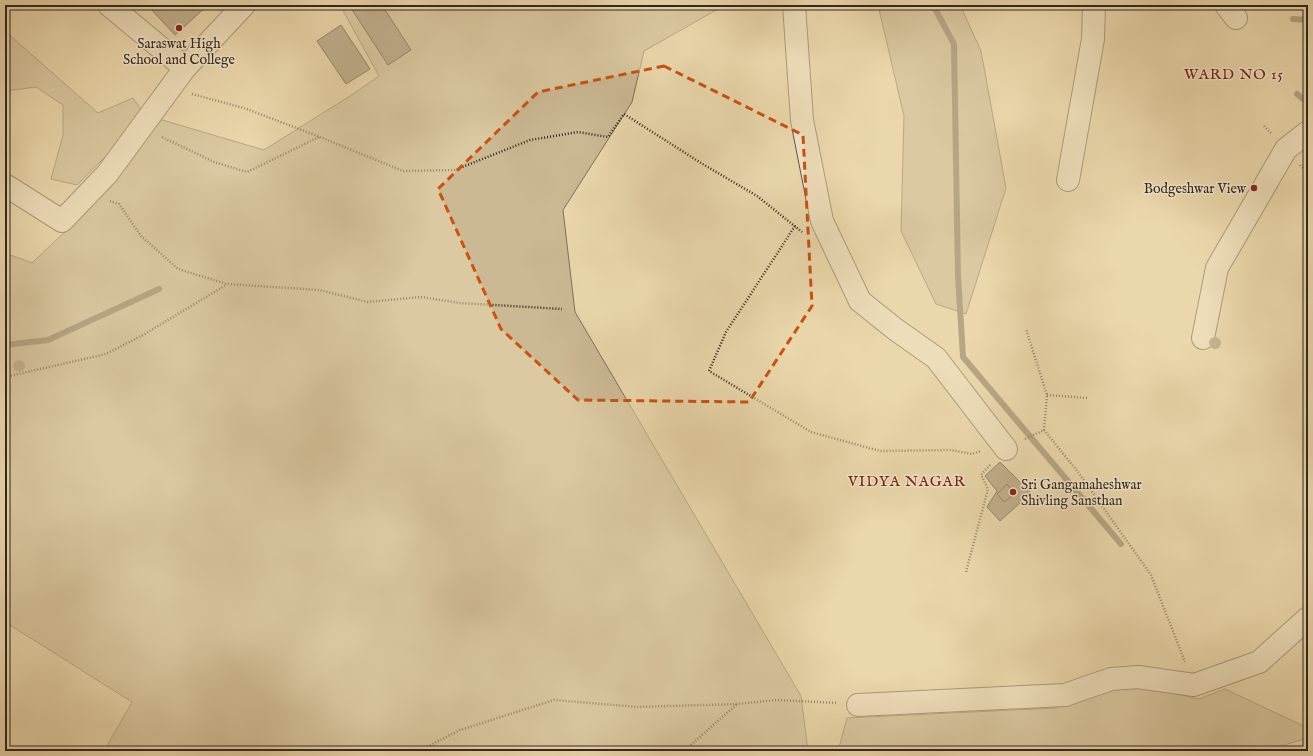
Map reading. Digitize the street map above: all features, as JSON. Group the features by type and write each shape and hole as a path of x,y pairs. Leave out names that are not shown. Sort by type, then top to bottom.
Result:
{"street":[{"path":"109,5 185,68"},
{"path":"5,185 62,221 107,174 185,68 244,5"},
{"path":"794,5 802,120 822,221 860,301 895,329 936,358 1003,446"},
{"path":"1068,180 1093,39 1094,5"},
{"path":"1203,338 1217,268 1286,149 1308,132"},
{"path":"858,705 1065,695 1111,679 1138,677 1194,685 1259,662 1308,618"}],"path":[{"path":"170,88 244,108 403,171 455,170 530,140 578,132 608,137 624,114 756,196 807,236"},
{"path":"142,127 214,162 247,172 320,137"},
{"path":"88,193 119,204 141,236 178,269 227,284 319,290 368,302 421,297 460,302 562,309"},
{"path":"795,226 726,332 709,371 811,432 880,451 951,450 972,454 1003,446 1044,430"},
{"path":"5,378 106,354 143,335 227,284"},
{"path":"1026,329 1047,395 1044,430 1078,472 1151,575 1194,685"},
{"path":"1047,395 1088,398"},
{"path":"966,572 988,489 981,475 1003,446"},
{"path":"424,751 427,747 460,730 554,700 637,707 738,704 776,700 858,705"},
{"path":"684,751 738,704"}],"highlighted area":[{"path":"664,66 803,135 812,306 749,402 578,400 501,329 438,189 538,92"}],"shaded area":[{"path":"340,5 725,5 644,51 632,102 563,210 575,312 801,696 808,751 104,751 132,702 5,622 5,253 32,263 90,208 159,119 264,150 379,76"},
{"path":"878,5 960,5 981,51 1006,188 966,314 936,304 901,231 904,116"},
{"path":"5,31 98,113 133,98 146,116 77,185 51,179 63,135 63,105 36,87 5,91"},
{"path":"1140,685 1199,699 1225,689 1308,728 1308,738 1264,751 838,751 847,718 1056,708 1101,689"}],"building":[{"path":"147,5 208,5 175,35"},
{"path":"349,5 382,5 411,50 388,65"},
{"path":"341,25 370,69 346,84 317,41"},
{"name":"Sri Gangamaheshwar Shivling Sansthan","path":"1000,462 1031,493 1000,521 987,507 997,491 985,476"},
{"path":"1007,484 1015,494 1004,502 997,494"}],"waterway":[{"path":"933,5 954,44 958,276 963,357 1121,544"},
{"path":"1293,19 1308,20"},
{"path":"1297,94 1308,103"},
{"path":"5,345 48,340 159,289"}],"place":[{"name":"Saraswat High School and College","path":"179,28"},
{"name":"Bodgeshwar View","path":"1254,188"},
{"name":"Sri Gangamaheshwar Shivling Sansthan","path":"1013,492"}],"district":[{"name":"WARD NO 15","path":"1234,74"},
{"name":"VIDYA NAGAR","path":"907,481"}]}
